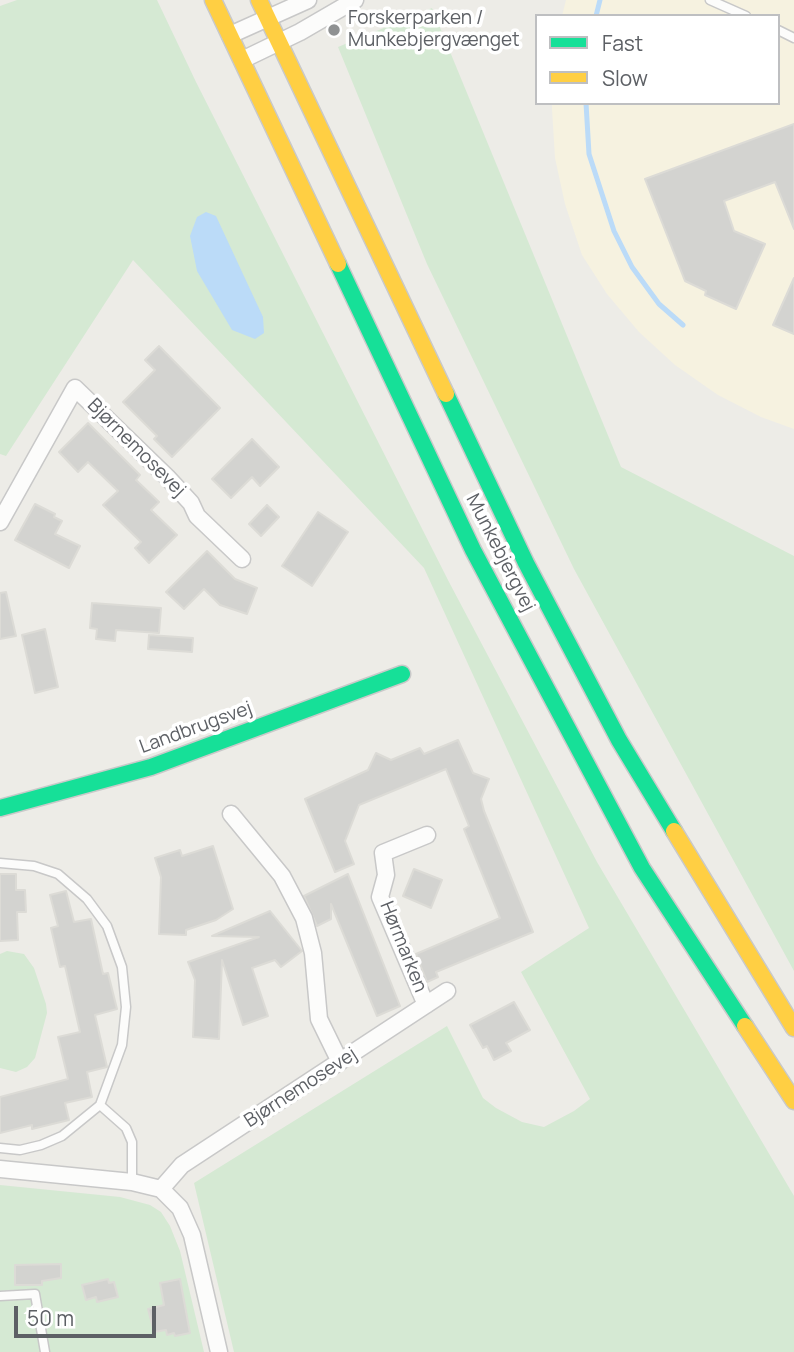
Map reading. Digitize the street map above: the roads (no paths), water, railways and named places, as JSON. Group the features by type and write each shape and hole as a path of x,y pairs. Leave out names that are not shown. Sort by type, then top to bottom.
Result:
{"street":[{"name":"Munkebjergvej","path":"213,0 480,563 642,867 794,1101"},
{"name":"Munkebjergvej","path":"259,0 539,587 619,740 794,1028"},
{"path":"230,35 308,0"},
{"path":"242,60 355,0"},
{"name":"Bjørnemosevej","path":"0,522 75,388 167,477 191,502 197,516 242,559"},
{"name":"Landbrugsvej","path":"0,808 151,767 402,674"},
{"path":"231,814 282,876 304,918 313,953 319,1019 340,1062"},
{"name":"Hørmarken","path":"426,1005 380,898 386,875 383,853 427,835"},
{"name":"Bjørnemosevej","path":"160,1189 182,1166 447,991"},
{"path":"0,1169 132,1182 160,1189 180,1208 192,1235 219,1352"}],"lane":[{"path":"710,0 742,14"},
{"path":"0,863 34,866 58,874 87,900 107,926 122,967 126,1007 122,1045 100,1105 62,1136 20,1150 0,1148"},
{"path":"100,1105 126,1128 132,1142 132,1182"},
{"path":"0,1296 35,1294 45,1352"}],"water":[{"path":"206,212 216,216 263,317 264,333 255,339 232,330 197,271 190,236 197,217"}],"waterway":[{"path":"596,14 600,0"},
{"path":"586,105 589,154 614,231 632,267 659,304 683,325"}],"place":[{"name":"Forskerparken / Munkebjergvænget","path":"334,30"}]}
